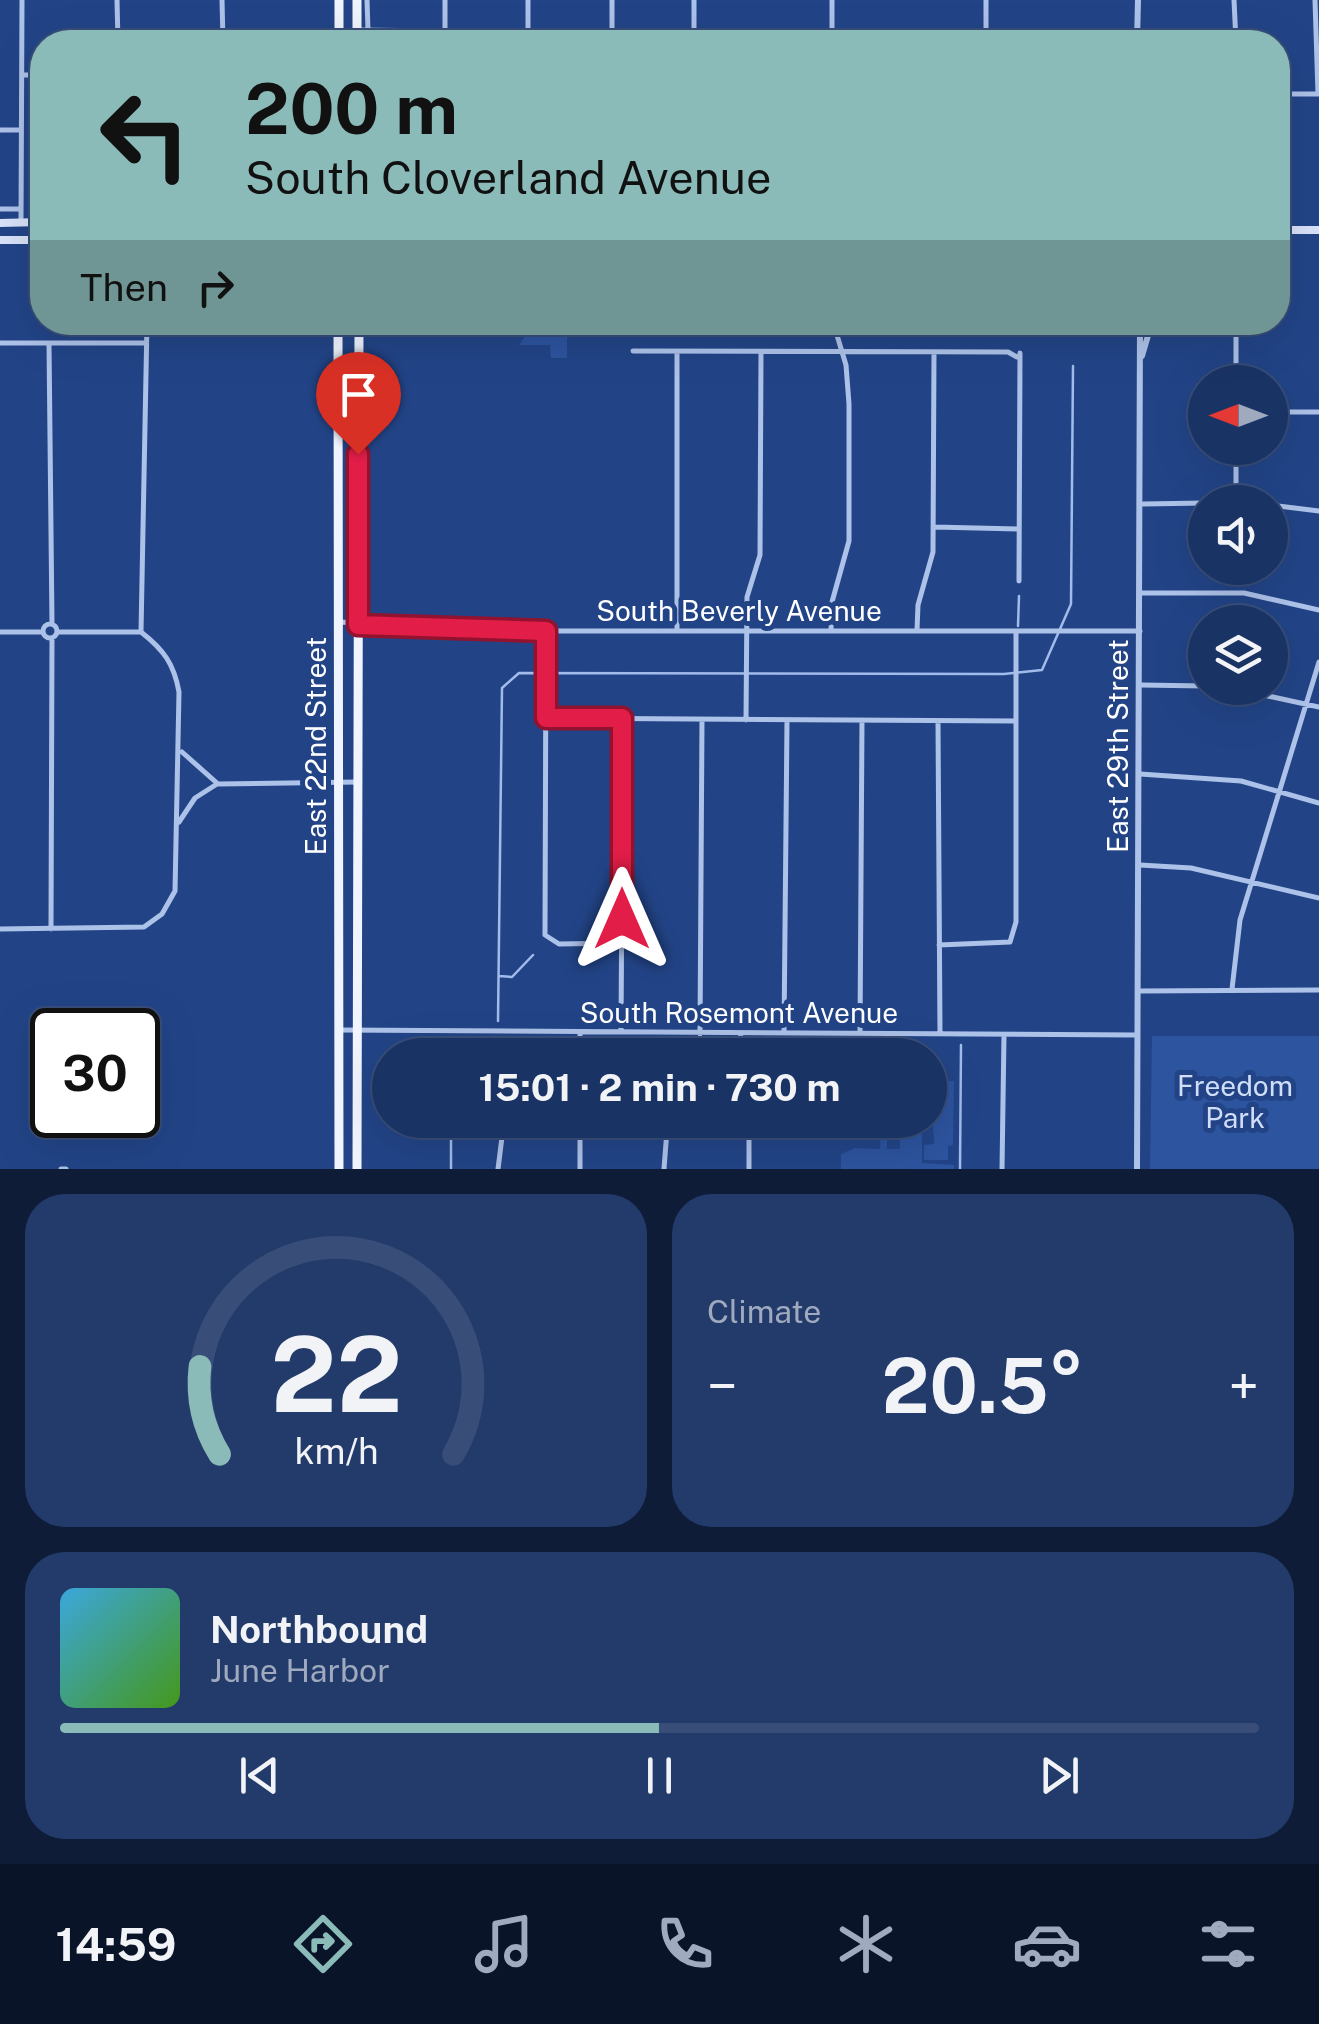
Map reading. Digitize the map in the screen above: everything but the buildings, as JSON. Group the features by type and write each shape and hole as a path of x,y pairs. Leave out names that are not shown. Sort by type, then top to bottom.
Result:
{"main road":[{"path":"339,0 339,30"},
{"path":"357,0 363,30"},
{"path":"0,222 30,222"},
{"path":"1290,230 1319,230"},
{"path":"0,240 30,240"},
{"name":"East 22nd Street","path":"338,335 339,1169"},
{"name":"East 22nd Street","path":"357,1169 359,335"}],"street":[{"path":"20,222 22,0"},
{"path":"117,0 118,30"},
{"path":"222,0 223,30"},
{"path":"363,30 368,0"},
{"path":"444,30 445,0"},
{"path":"528,0 528,30"},
{"path":"612,0 612,30"},
{"path":"694,0 694,30"},
{"path":"832,0 832,30"},
{"path":"986,0 986,30"},
{"path":"1137,30 1138,0"},
{"path":"1234,0 1235,30"},
{"path":"1290,94 1318,94 1315,0"},
{"path":"22,75 30,75"},
{"path":"0,130 21,130"},
{"path":"0,209 20,209"},
{"path":"0,929 144,927 162,914 176,890 180,750 174,668 142,632 146,335"},
{"path":"831,630 832,602 849,541 849,404 837,335"},
{"name":"East 29th Street","path":"1138,1169 1143,504 1140,335"},
{"path":"1141,357 1148,335"},
{"path":"1236,335 1236,365"},
{"path":"0,344 146,343"},
{"path":"50,344 52,624 58,632"},
{"path":"633,352 840,350 1018,355 1020,582"},
{"path":"677,352 677,631"},
{"path":"746,720 747,597 760,555 761,352"},
{"path":"917,630 934,528 934,353"},
{"path":"1288,412 1319,412"},
{"path":"1143,504 1188,503"},
{"path":"1288,507 1319,511"},
{"path":"934,528 1019,529"},
{"path":"1142,592 1244,593 1319,610"},
{"name":"South Beverly Avenue","path":"338,622 546,631 1141,631"},
{"path":"43,632 52,624"},
{"path":"541,946 547,939 546,631"},
{"path":"940,945 1013,945 1016,631"},
{"path":"0,632 43,632 52,638"},
{"path":"51,929 52,638 58,632 142,632"},
{"path":"1232,989 1240,920 1319,662"},
{"path":"1141,685 1188,686"},
{"path":"1288,700 1319,707"},
{"path":"546,718 1016,721"},
{"path":"621,1032 622,718"},
{"path":"700,1034 702,720"},
{"path":"860,1034 862,720"},
{"path":"784,1034 787,721"},
{"path":"938,721 940,1034"},
{"path":"180,750 218,784"},
{"path":"1140,774 1224,778 1319,804"},
{"path":"177,824 196,798 218,784 358,782"},
{"path":"1140,865 1191,868 1319,898"},
{"path":"547,939 559,944 621,943"},
{"path":"1139,991 1319,990"},
{"name":"South Rosemont Avenue","path":"340,1030 1138,1035"},
{"path":"580,1032 580,1038"},
{"path":"740,1033 741,1038"},
{"path":"1002,1169 1004,1035"},
{"path":"498,1169 501,1138"},
{"path":"580,1138 580,1169"},
{"path":"664,1169 667,1138"},
{"path":"749,1138 749,1169"}],"green space":[{"path":"526,335 567,335 567,358 551,358 550,345 519,345"},
{"name":"Freedom Park","path":"1152,1036 1319,1036 1319,1169 1150,1169"},
{"path":"947,1081 954,1081 953,1145 948,1146 948,1160 924,1160 924,1145 934,1144 934,1138 947,1138"},
{"path":"880,1138 887,1138 887,1149 900,1149 900,1138 922,1138 922,1163 954,1165 954,1169 841,1169 841,1154 855,1148 880,1149"}],"waterway":[{"path":"498,1021 502,688 519,673 1004,674 1042,670 1071,604 1073,366"},
{"path":"1018,626 1019,596"},
{"path":"499,976 512,977 533,955"},
{"path":"960,1169 961,1045"},
{"path":"451,1138 451,1169"}],"route":[{"path":"358,454 358,625 546,631 546,718 622,718 622,919"}]}
